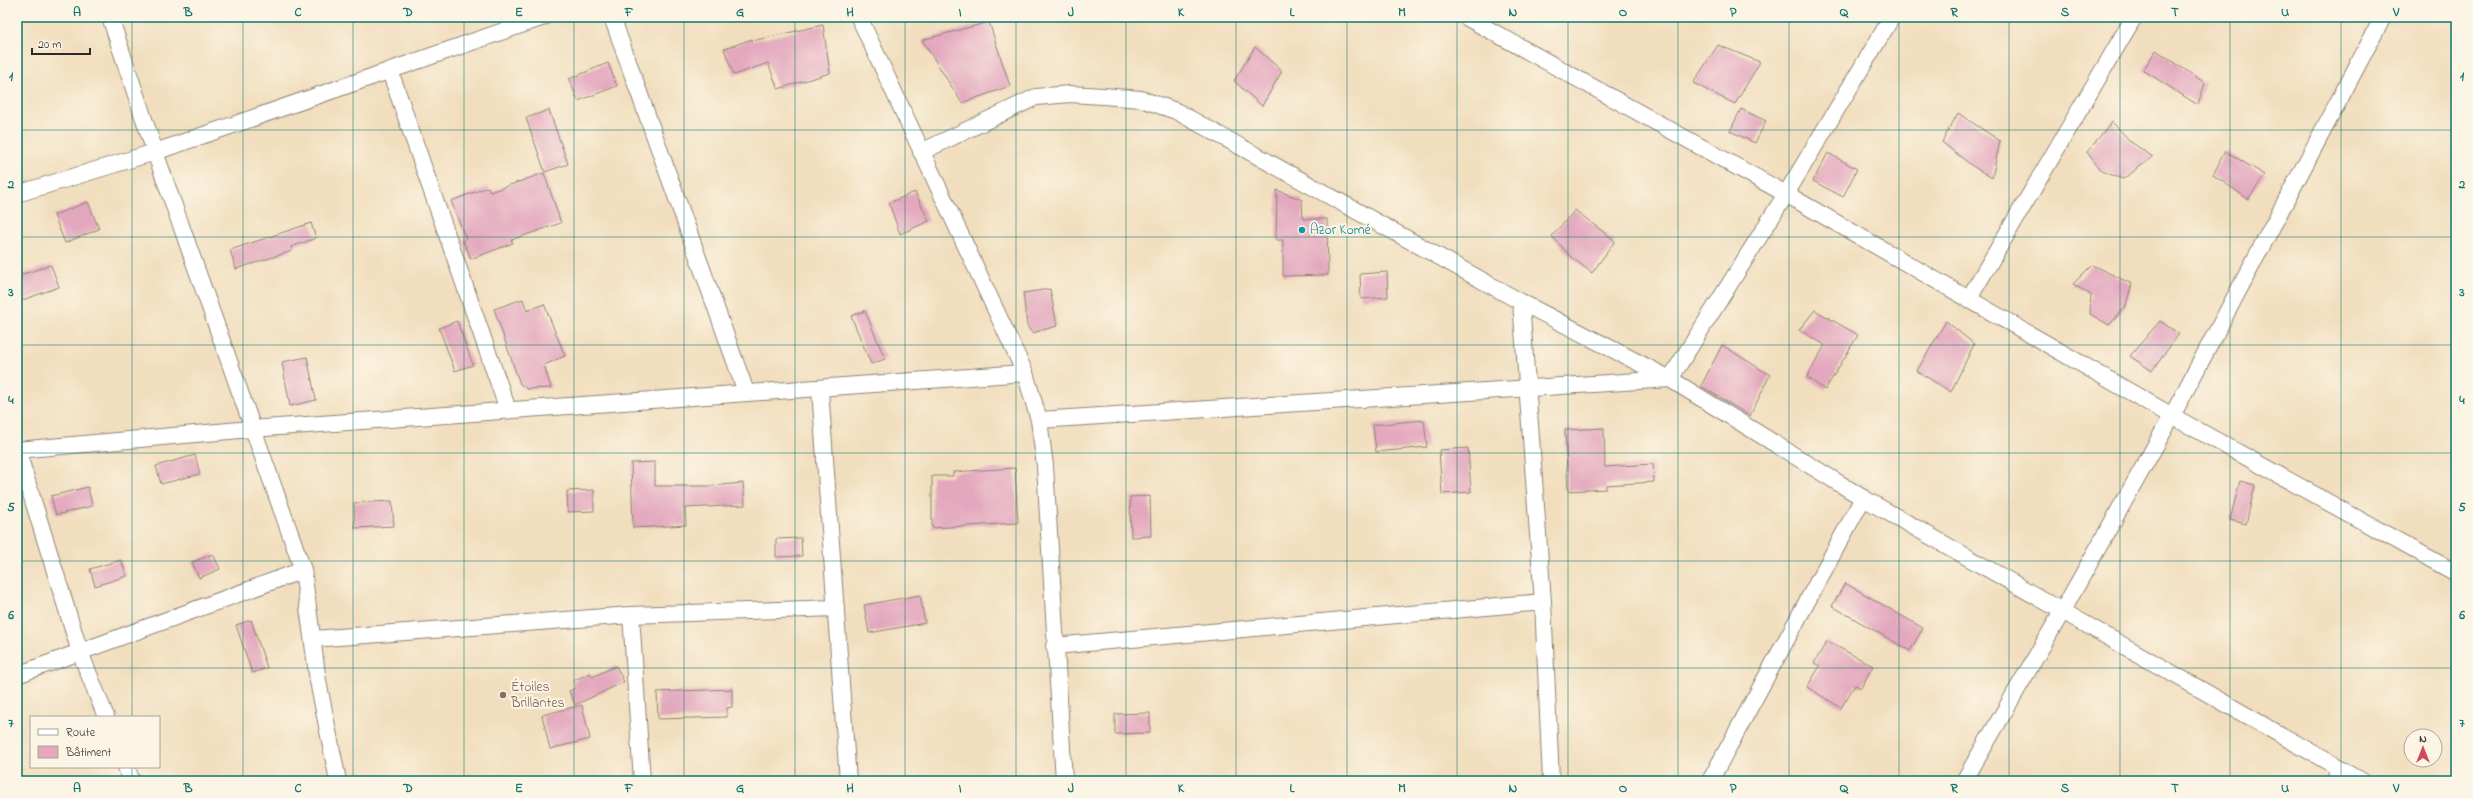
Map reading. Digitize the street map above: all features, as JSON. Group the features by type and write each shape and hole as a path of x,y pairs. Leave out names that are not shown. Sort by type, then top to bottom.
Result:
{"street":[{"path":"110,17 251,429 303,570 318,681 338,781"},
{"path":"17,194 155,152 544,17"},
{"path":"612,17 746,392"},
{"path":"859,17 921,152 1026,373 1039,420 1045,466 1054,646 1064,781"},
{"path":"1466,17 1786,194 2172,416 2456,573"},
{"path":"1670,379 1786,194 1892,17"},
{"path":"1968,300 2134,17"},
{"path":"1964,781 2063,610 2172,416 2383,17"},
{"path":"390,71 508,410"},
{"path":"921,152 1036,97 1070,94 1141,99 1176,111 1521,302 1670,379 1863,498 2063,610 2338,775 2362,781"},
{"path":"1521,302 1529,388 1543,602 1551,781"},
{"path":"106,716 80,652 17,449 251,429 746,392 820,389 1026,373"},
{"path":"1039,420 1670,379"},
{"path":"820,389 848,781"},
{"path":"1710,781 1863,498"},
{"path":"17,675 303,570"},
{"path":"1054,646 1543,602"},
{"path":"313,639 631,615 836,608"},
{"path":"631,615 642,781"},
{"path":"126,768 132,781"}],"building":[{"path":"989,22 1010,86 962,103 922,40"},
{"path":"823,25 830,73 778,89 768,63 734,75 724,49 752,39 752,41"},
{"path":"1718,45 1760,62 1735,104 1693,83"},
{"path":"1255,47 1282,71 1262,106 1234,81"},
{"path":"2156,50 2205,83 2198,105 2143,70"},
{"path":"608,63 617,86 578,101 569,79"},
{"path":"1741,109 1766,121 1755,143 1730,131"},
{"path":"549,110 568,164 545,172 526,118"},
{"path":"1958,113 2000,141 1992,178 1971,165 1942,142"},
{"path":"2112,122 2131,142 2153,157 2123,179 2101,171 2087,152"},
{"path":"2225,151 2265,175 2248,199 2213,175"},
{"path":"1828,153 1857,169 1843,197 1813,181"},
{"path":"544,173 561,223 511,240 513,243 471,259 463,240 466,239 451,201 488,187 490,192"},
{"name":"Azor Komé","path":"1277,190 1302,200 1303,219 1327,219 1328,275 1283,276 1283,240 1276,240"},
{"path":"915,192 929,221 900,234 889,203"},
{"path":"88,202 99,229 65,243 54,215"},
{"path":"1575,210 1615,241 1592,273 1571,257 1552,236"},
{"path":"311,223 316,238 291,247 292,251 236,269 230,250"},
{"path":"51,265 59,287 17,302 17,276"},
{"path":"2092,265 2132,284 2125,308 2109,325 2090,314 2091,295 2073,284"},
{"path":"1387,272 1388,297 1361,299 1360,274"},
{"path":"1050,289 1057,326 1032,333 1027,326 1023,293"},
{"path":"523,299 527,311 544,304 565,356 544,365 551,388 527,389 520,384 494,309"},
{"path":"1815,310 1858,335 1825,390 1807,377 1825,345 1799,330"},
{"path":"865,311 885,359 871,364 851,316"},
{"path":"457,321 473,365 455,371 439,328"},
{"path":"1946,321 1974,344 1951,392 1917,371"},
{"path":"2160,321 2179,334 2152,371 2130,356"},
{"path":"1722,345 1770,375 1750,416 1701,386"},
{"path":"307,357 316,400 290,406 282,362"},
{"path":"1424,420 1427,447 1376,452 1373,425"},
{"path":"1604,428 1605,467 1653,464 1654,482 1606,485 1606,489 1568,491 1565,430"},
{"path":"1468,448 1471,492 1442,494 1439,450"},
{"path":"195,455 200,474 161,484 156,466"},
{"path":"655,462 655,486 711,486 743,483 745,505 685,508 686,525 633,528 631,463"},
{"path":"1015,468 1018,523 932,528 932,476 953,476 953,472"},
{"path":"2240,481 2255,485 2246,524 2230,520"},
{"path":"88,487 92,506 56,515 51,496"},
{"path":"594,490 594,511 568,512 567,491"},
{"path":"1150,496 1151,536 1131,537 1130,497"},
{"path":"392,501 394,526 355,528 354,503"},
{"path":"801,538 802,556 776,557 776,539"},
{"path":"213,554 220,569 199,578 192,562"},
{"path":"121,560 127,576 95,586 90,569"},
{"path":"1845,583 1923,628 1910,651 1832,606"},
{"path":"920,595 925,623 869,633 864,605"},
{"path":"251,620 267,668 252,673 236,625"},
{"path":"1827,641 1873,666 1861,688 1855,685 1841,708 1807,687 1820,666 1814,663"},
{"path":"616,666 624,682 575,705 569,691 576,688 573,681 590,673 592,677"},
{"path":"732,689 732,707 727,708 727,717 658,719 657,692"},
{"path":"582,705 590,739 550,749 542,715"},
{"path":"1150,713 1150,733 1115,734 1115,714"}],"place":[{"name":"Azor Komé","path":"1302,230"},
{"name":"Étoiles Brillantes","path":"503,695"}]}
